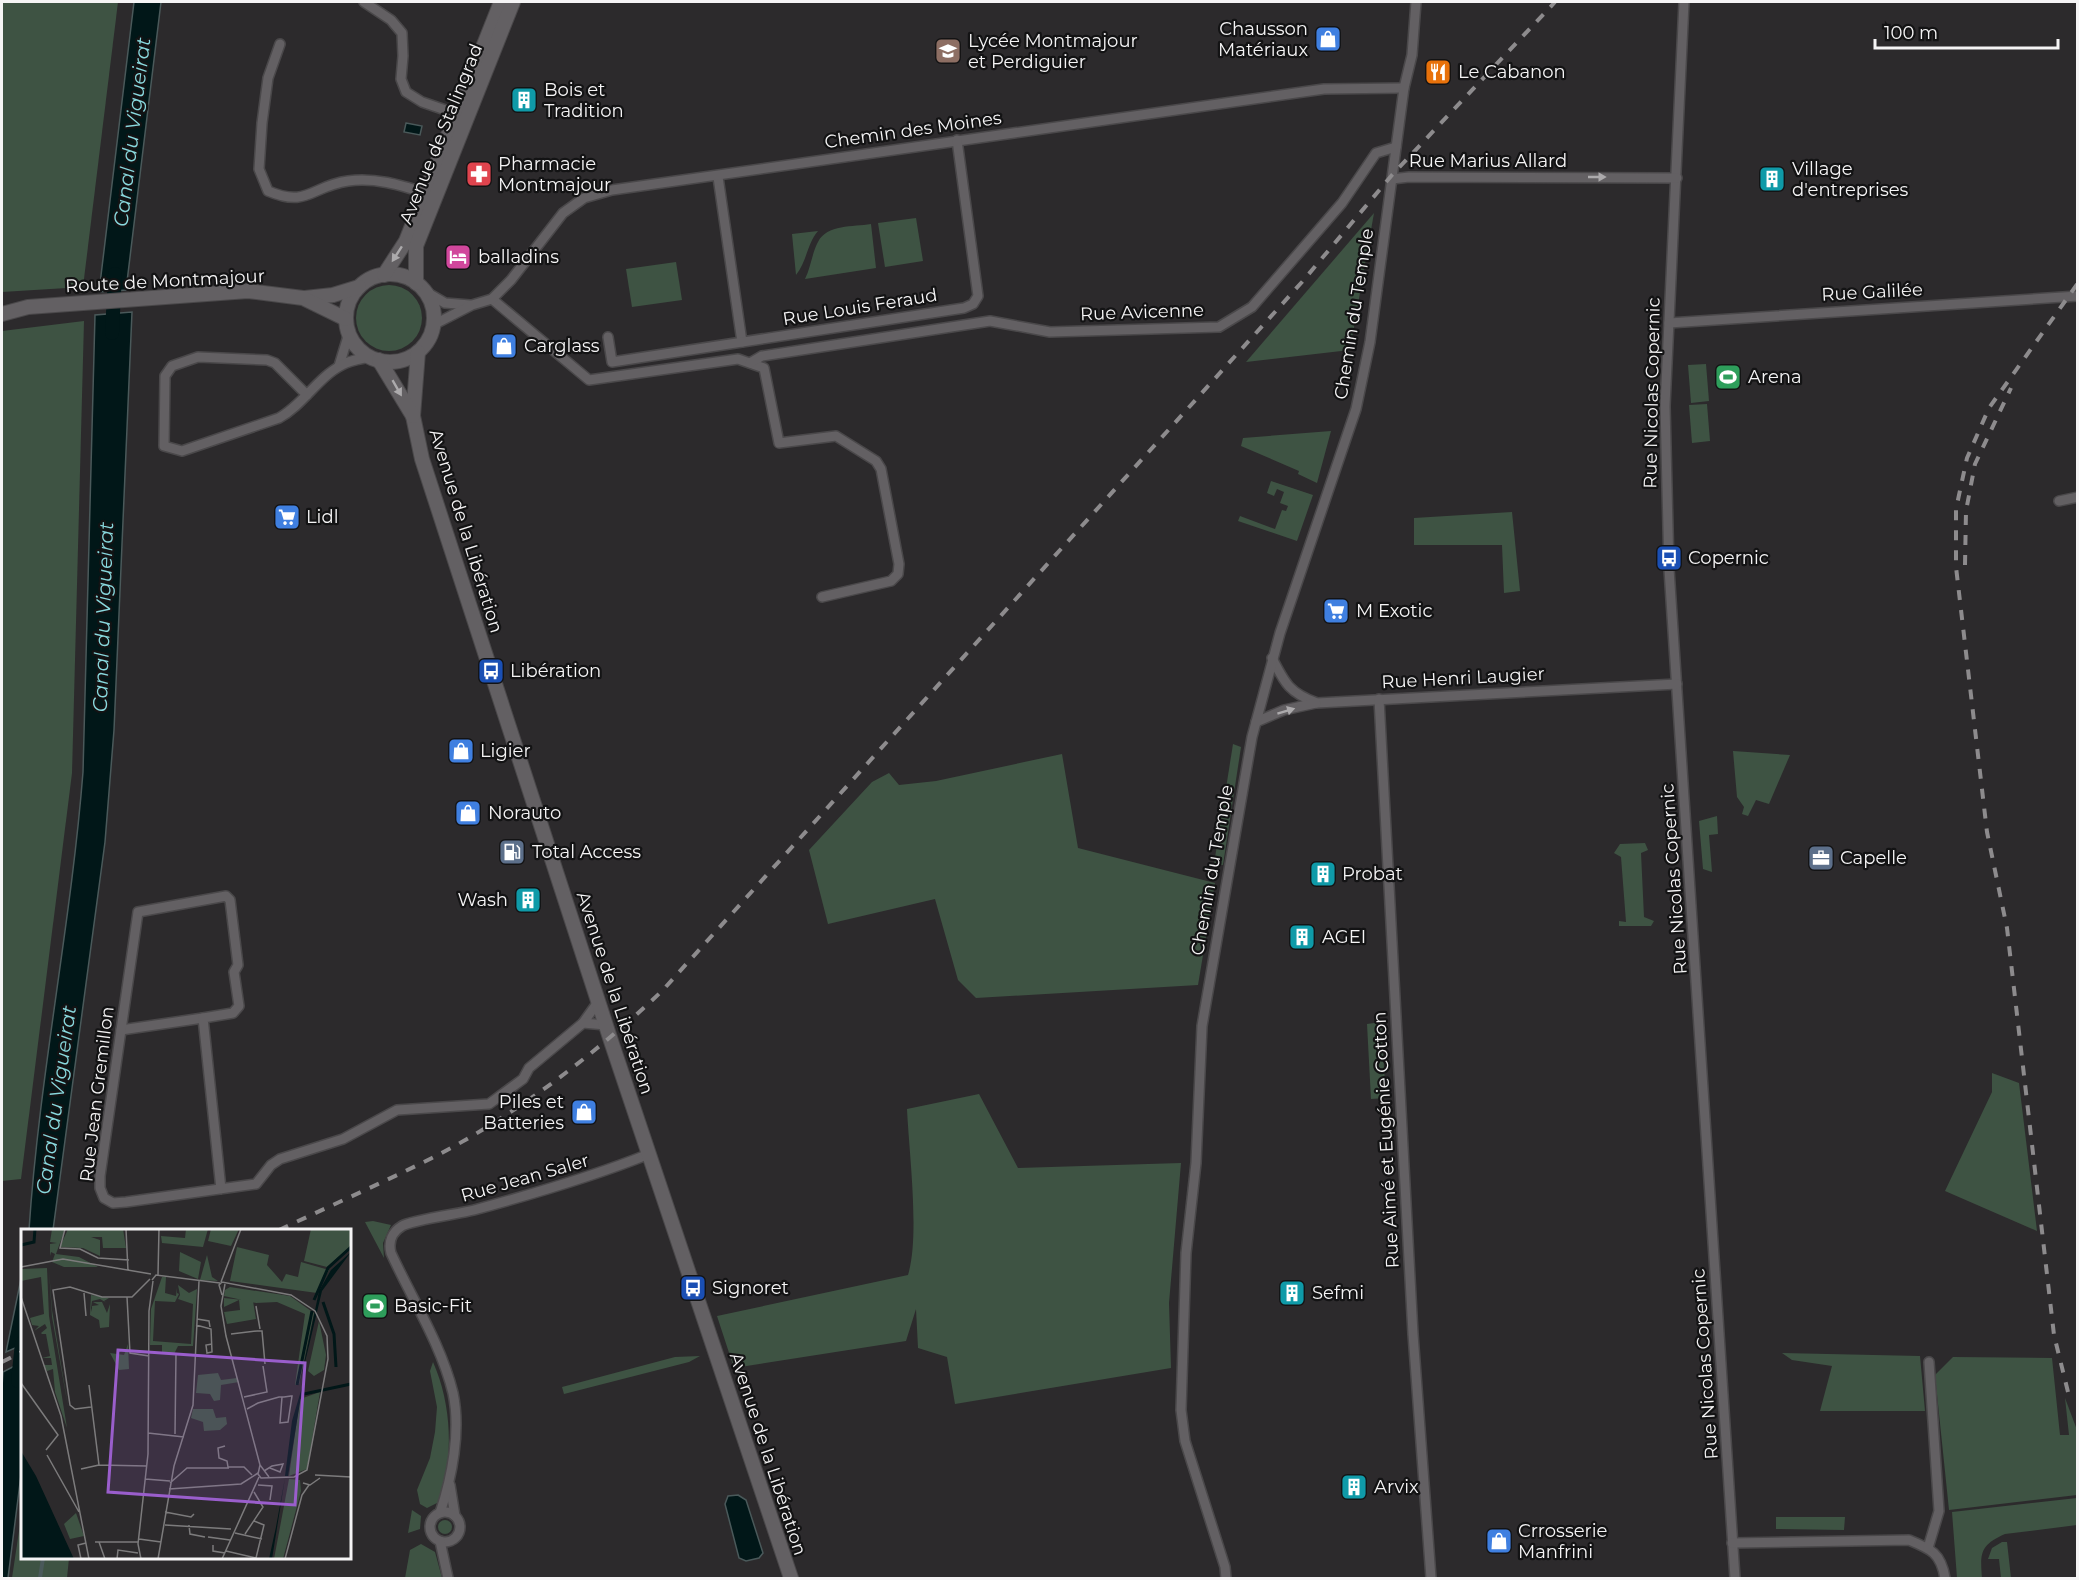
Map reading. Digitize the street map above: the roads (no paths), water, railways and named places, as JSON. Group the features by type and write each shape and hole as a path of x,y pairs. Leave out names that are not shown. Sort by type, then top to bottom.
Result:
{"main road":[{"name":"Avenue de Stalingrad","path":"421,287 416,246 449,150 457,114 498,8 504,9 507,2"},
{"name":"Avenue de Stalingrad","path":"449,150 461,135 513,2"},
{"path":"461,135 457,128 460,120 457,114 463,111 466,104 473,102"},
{"name":"Avenue de Stalingrad","path":"384,274 433,193"},
{"path":"384,274 395,274 421,287 434,314 431,335 418,352 393,362 375,359 361,351 347,326 347,308 359,287 370,279 384,274"},
{"name":"Route de Montmajour","path":"2,314 28,307 248,291 303,298 333,295 359,287"},
{"name":"Route de Montmajour","path":"303,298 347,326"},
{"name":"Route de Montmajour","path":"2,303 28,307"},
{"name":"Avenue de la Libération","path":"418,352 413,416 422,459 598,1002 790,1578"},
{"name":"Avenue de la Libération","path":"375,359 413,416"}],"street":[{"path":"364,2 391,20 402,33 403,56 400,79 406,92 422,102 457,114"},
{"name":"Rue Marius Allard","path":"1416,2 1412,55 1404,88 1392,179 1409,177 1677,178"},
{"name":"Rue Nicolas Copernic","path":"1684,2 1669,323 1666,459 1669,569 1735,1578"},
{"path":"280,44 268,78 262,123 259,169 268,191 286,199 307,197 323,188 345,181 367,179 433,193"},
{"name":"Chemin des Moines","path":"434,325 472,305 492,299 511,280 563,213 584,198 612,190 718,177 957,140 1324,89 1404,88"},
{"name":"Rue Louis Feraud","path":"608,337 612,362 964,308 973,304 978,296 957,140"},
{"name":"Rue Avicenne","path":"750,363 762,356 990,321 1050,332 1219,327 1252,307 1342,203 1376,153 1396,147"},
{"path":"718,177 742,342"},
{"name":"Chemin du Temple","path":"1226,1578 1225,1567 1185,1441 1181,1410 1186,1253 1196,1164 1202,1026 1226,879 1256,722 1272,658 1356,409 1370,342 1392,179"},
{"name":"Chemin des Moines","path":"421,287 445,303 472,305"},
{"name":"Rue Galilée","path":"1669,323 2078,296"},
{"path":"492,299 589,380 738,359 764,368 779,443 836,436 876,461 880,469 899,564 898,574 891,581 822,597"},
{"path":"339,366 347,326"},
{"path":"307,395 275,363 267,360 189,358 172,366 165,376 164,446 182,451 279,418 307,395 339,366 375,359"},
{"path":"2059,501 2078,497"},
{"path":"1272,658 1282,679 1296,695 1317,703"},
{"name":"Rue Henri Laugier","path":"1256,722 1284,710 1317,703 1677,684"},
{"name":"Rue Aimé et Eugénie Cotton","path":"1379,699 1413,1334 1431,1578"},
{"name":"Rue Jean Gremillon","path":"203,1018 233,1013 238,1006 234,972 238,965 230,900 226,896 138,912 100,1188 104,1198 113,1203 221,1189"},
{"path":"120,1030 203,1018 221,1189 256,1184 271,1165 280,1159 343,1140 397,1110 489,1104 523,1079 529,1068 583,1023 598,1002"},
{"path":"583,1023 606,1025"},
{"name":"Rue Jean Saler","path":"450,1483 454,1422 453,1395 442,1359 389,1246 393,1234 406,1224 442,1218 594,1176 649,1154"},
{"path":"1928,1548 1939,1511 1929,1362"},
{"path":"440,1513 450,1483"},
{"path":"450,1483 455,1516"},
{"path":"448,1512 460,1523 460,1531 444,1541 433,1536 430,1527 433,1518 440,1513 448,1512"},
{"path":"1732,1543 1909,1540 1928,1548 1943,1562 1945,1578"},
{"path":"444,1541 448,1578"}],"water":[{"path":"134,2 161,2 126,290 99,292"},
{"path":"406,123 422,126 420,135 404,132"},
{"path":"132,312 114,730 105,842 53,1229 29,1229 40,1115 71,887 83,772 95,315"},
{"path":"21,1279 21,1345 6,1352"},
{"path":"21,1363 21,1475 8,1578 2,1578 3,1372"},
{"path":"738,1495 746,1500 763,1553 759,1558 746,1561 739,1558 725,1504 728,1496"}],"waterway":[{"name":"Canal du Vigueirat","path":"112,333 115,274"},
{"name":"Canal du Vigueirat","path":"18,1381 21,1352"},
{"path":"40,1578 43,1559"}],"railway":[{"path":"281,1229 432,1158 494,1123 581,1061 662,991 1302,282 1392,175 1555,2"},
{"path":"2068,1392 2054,1335 2007,928 1987,832 1956,567 1956,509 1967,458 1989,408 2078,283"},
{"path":"1965,565 1966,511 1975,464 2011,388"},
{"path":"2,1362 21,1352"}],"place":[{"name":"Chausson Matériaux","path":"1328,39"},
{"name":"Lycée Montmajour et Perdiguier","path":"948,51"},
{"name":"Le Cabanon","path":"1438,72"},
{"name":"Bois et Tradition","path":"524,100"},
{"name":"Pharmacie Montmajour","path":"479,174"},
{"name":"Village d'entreprises","path":"1772,179"},
{"name":"balladins","path":"458,257"},
{"name":"Carglass","path":"504,346"},
{"name":"Arena","path":"1728,377"},
{"name":"Lidl","path":"287,517"},
{"name":"Copernic","path":"1669,558"},
{"name":"M Exotic","path":"1336,611"},
{"name":"Libération","path":"491,671"},
{"name":"Ligier","path":"461,751"},
{"name":"Norauto","path":"468,813"},
{"name":"Total Access","path":"512,852"},
{"name":"Capelle","path":"1821,858"},
{"name":"Probat","path":"1323,874"},
{"name":"Wash","path":"528,900"},
{"name":"AGEI","path":"1302,937"},
{"name":"Piles et Batteries","path":"584,1112"},
{"name":"Signoret","path":"693,1288"},
{"name":"Sefmi","path":"1292,1293"},
{"name":"Basic-Fit","path":"375,1306"},
{"name":"Arvix","path":"1354,1487"},
{"name":"Crrosserie Manfrini","path":"1499,1541"}]}
